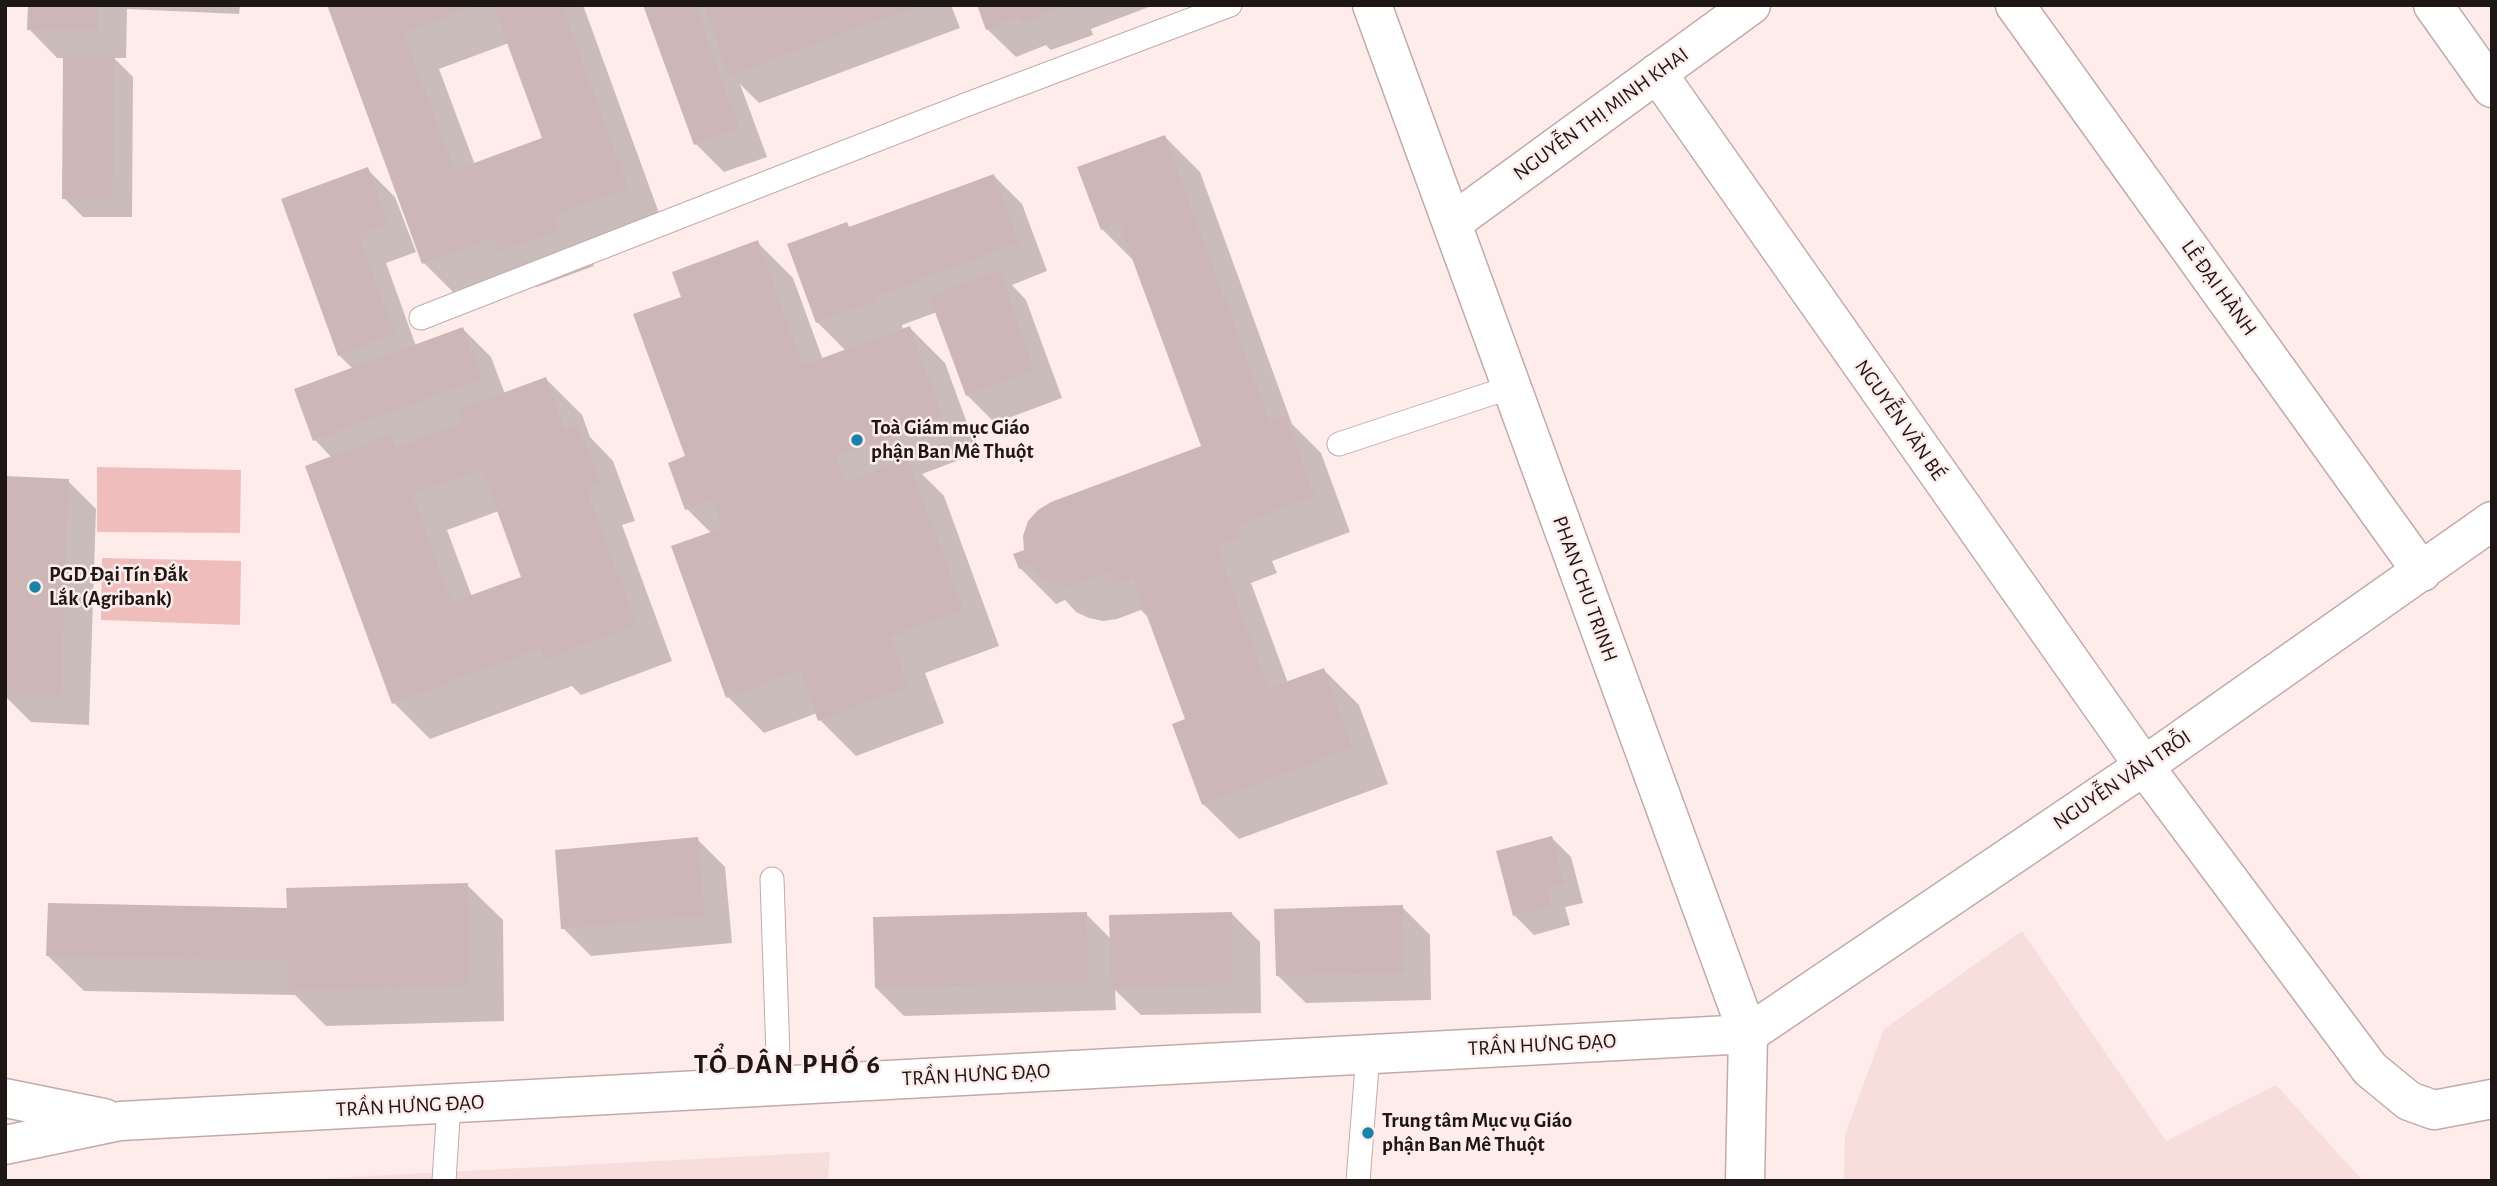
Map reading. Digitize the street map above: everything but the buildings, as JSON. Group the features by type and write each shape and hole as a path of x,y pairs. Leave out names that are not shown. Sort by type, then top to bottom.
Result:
{"street":[{"name":"PHAN CHU TRINH","path":"1372,5 1748,1034 1745,1181"},
{"name":"NGUYỄN THỊ MINH KHAI","path":"1452,223 1751,5"},
{"name":"LÊ ĐẠI HÀNH","path":"2015,5 2422,572"},
{"path":"2433,5 2492,88"},
{"name":"NGUYỄN VĂN BÉ","path":"1657,73 2144,766 2370,1069 2409,1101 2434,1110 2492,1099"},
{"name":"NGUYỄN VĂN TRỖI","path":"1748,1034 2144,766 2492,521"},
{"name":"TRẦN HƯNG ĐẠO","path":"5,1145 120,1121 1748,1034"},
{"name":"TRẦN HƯNG ĐẠO","path":"5,1098 120,1121"}],"lane":[{"path":"421,318 981,99 1230,5"},
{"path":"1339,444 1511,387"},
{"path":"772,880 779,1086"},
{"path":"1358,1181 1368,1054"},
{"path":"444,1181 449,1104"}],"shaded area":[{"path":"97,467 241,470 240,533 97,532"},
{"path":"102,558 241,561 240,625 101,620"},
{"path":"2022,931 2166,1141 2276,1085 2363,1181 1844,1181 1845,1134 1884,1029"},
{"path":"830,1152 828,1181 272,1181"}],"place":[{"name":"Toà Giám mục Giáo phận Ban Mê Thuột","path":"857,440"},
{"name":"PGD Đại Tín Đắk Lắk (Agribank)","path":"35,587"},
{"name":"Trung tâm Mục vụ Giáo phận Ban Mê Thuột","path":"1368,1133"}],"district":[{"name":"TỔ DÂN PHỐ 6","path":"788,1065"}]}
